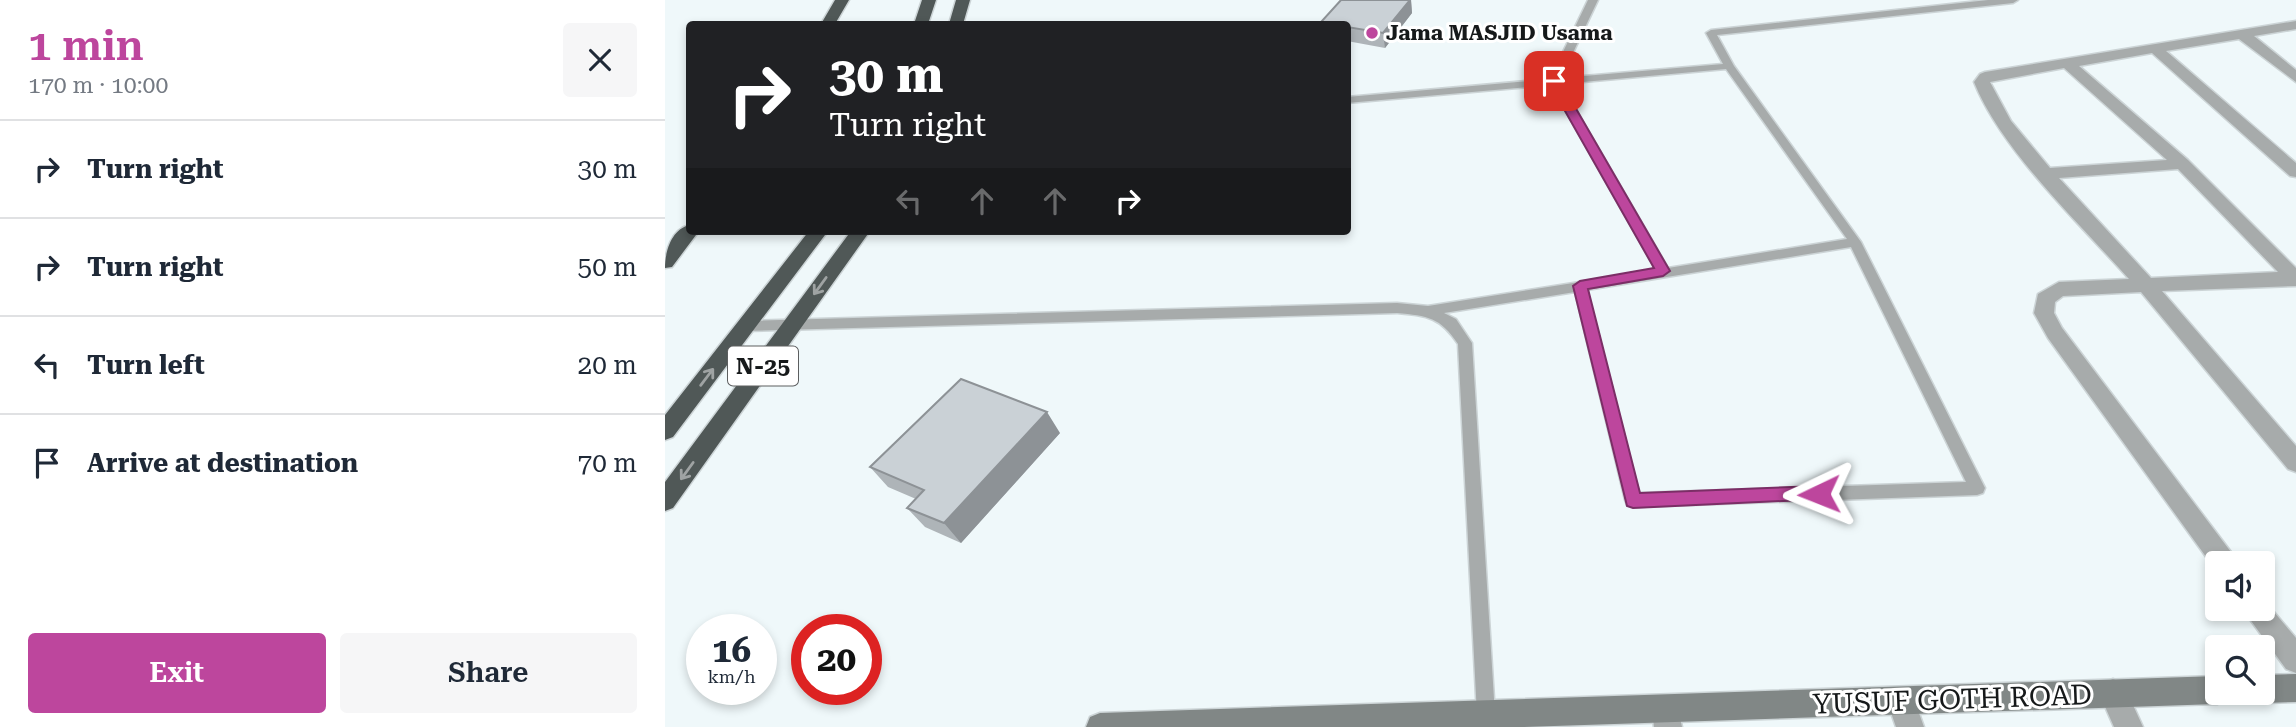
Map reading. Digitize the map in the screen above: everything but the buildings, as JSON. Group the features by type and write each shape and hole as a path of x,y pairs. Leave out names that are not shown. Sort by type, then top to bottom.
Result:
{"highway":[{"path":"830,21 842,0"},
{"path":"922,21 929,0"},
{"path":"956,21 963,0"},
{"path":"665,262 687,235"},
{"path":"665,431 816,235"},
{"name":"N-25","path":"665,501 857,235"}],"street":[{"path":"2296,25 2066,62 1985,77 1982,82 1989,100 2046,174 2144,283 2296,462"},
{"path":"2242,34 2296,77"},
{"path":"2153,47 2296,172"},
{"path":"2066,62 2182,164 2296,278"},
{"path":"2046,174 2182,164"},
{"path":"2216,551 2044,313 2045,299 2059,289 2296,278"},
{"path":"2267,621 2296,660"},
{"path":"2275,689 2296,688"},
{"name":"YUSUF GOTH ROAD","path":"1100,727 1905,714 2113,693 2205,690"},
{"path":"2113,693 2129,727"}],"lane":[{"path":"1554,81 1593,0"},
{"path":"1580,286 1633,500 1977,488 1855,242 1729,66 1711,33 2013,0"},
{"path":"1351,100 1729,66"},
{"path":"1554,81 1663,271"},
{"path":"746,326 1397,308 1428,311 1855,242"},
{"path":"1428,311 1451,323 1465,343 1486,721"}],"place":[{"name":"Jama MASJID Usama","path":"1372,33"}],"route":[{"path":"1554,81 1663,271 1580,286 1633,500 1819,494"}]}
